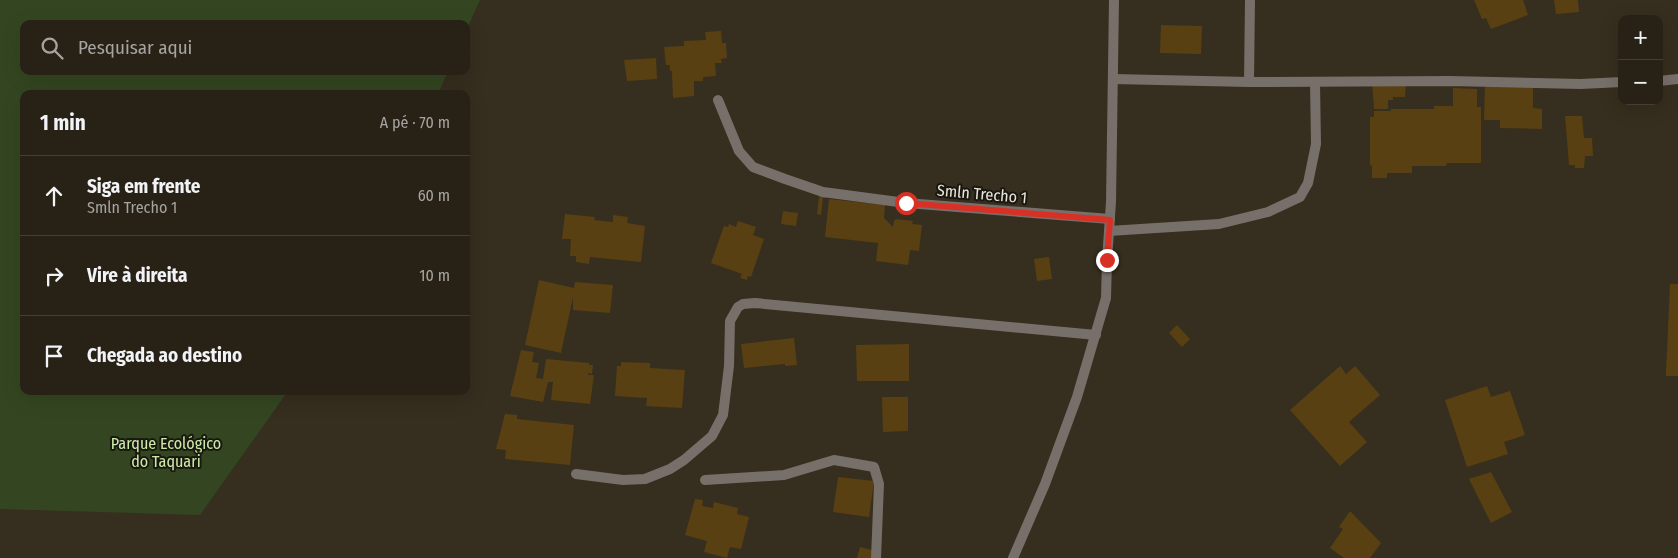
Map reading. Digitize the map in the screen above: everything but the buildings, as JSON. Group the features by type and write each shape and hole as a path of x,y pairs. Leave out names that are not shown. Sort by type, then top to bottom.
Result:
{"street":[{"path":"1013,558 1049,476 1077,397 1106,298 1110,220 1114,0"},
{"path":"1249,82 1250,0"},
{"path":"1113,79 1249,82 1450,81 1581,84 1618,82"},
{"path":"1663,81 1678,79"},
{"path":"1109,231 1219,224 1268,212 1300,197 1308,183 1316,144 1315,82"},
{"name":"Smln Trecho 1","path":"718,100 739,151 753,166 823,192 906,203 1110,220"},
{"path":"576,474 624,480 645,479 670,469 684,460 712,436 723,415 730,321 738,307 742,304 755,303 1096,335"},
{"path":"704,480 784,475 834,460 874,467 880,484 876,558"}],"green space":[{"name":"Parque Ecológico do Taquari","path":"0,0 480,0 470,22 470,20 20,20 20,75 446,75 440,90 20,90 20,395 285,395 200,515 0,509"}],"route":[{"path":"906,203 1110,220 1107,260"}]}
